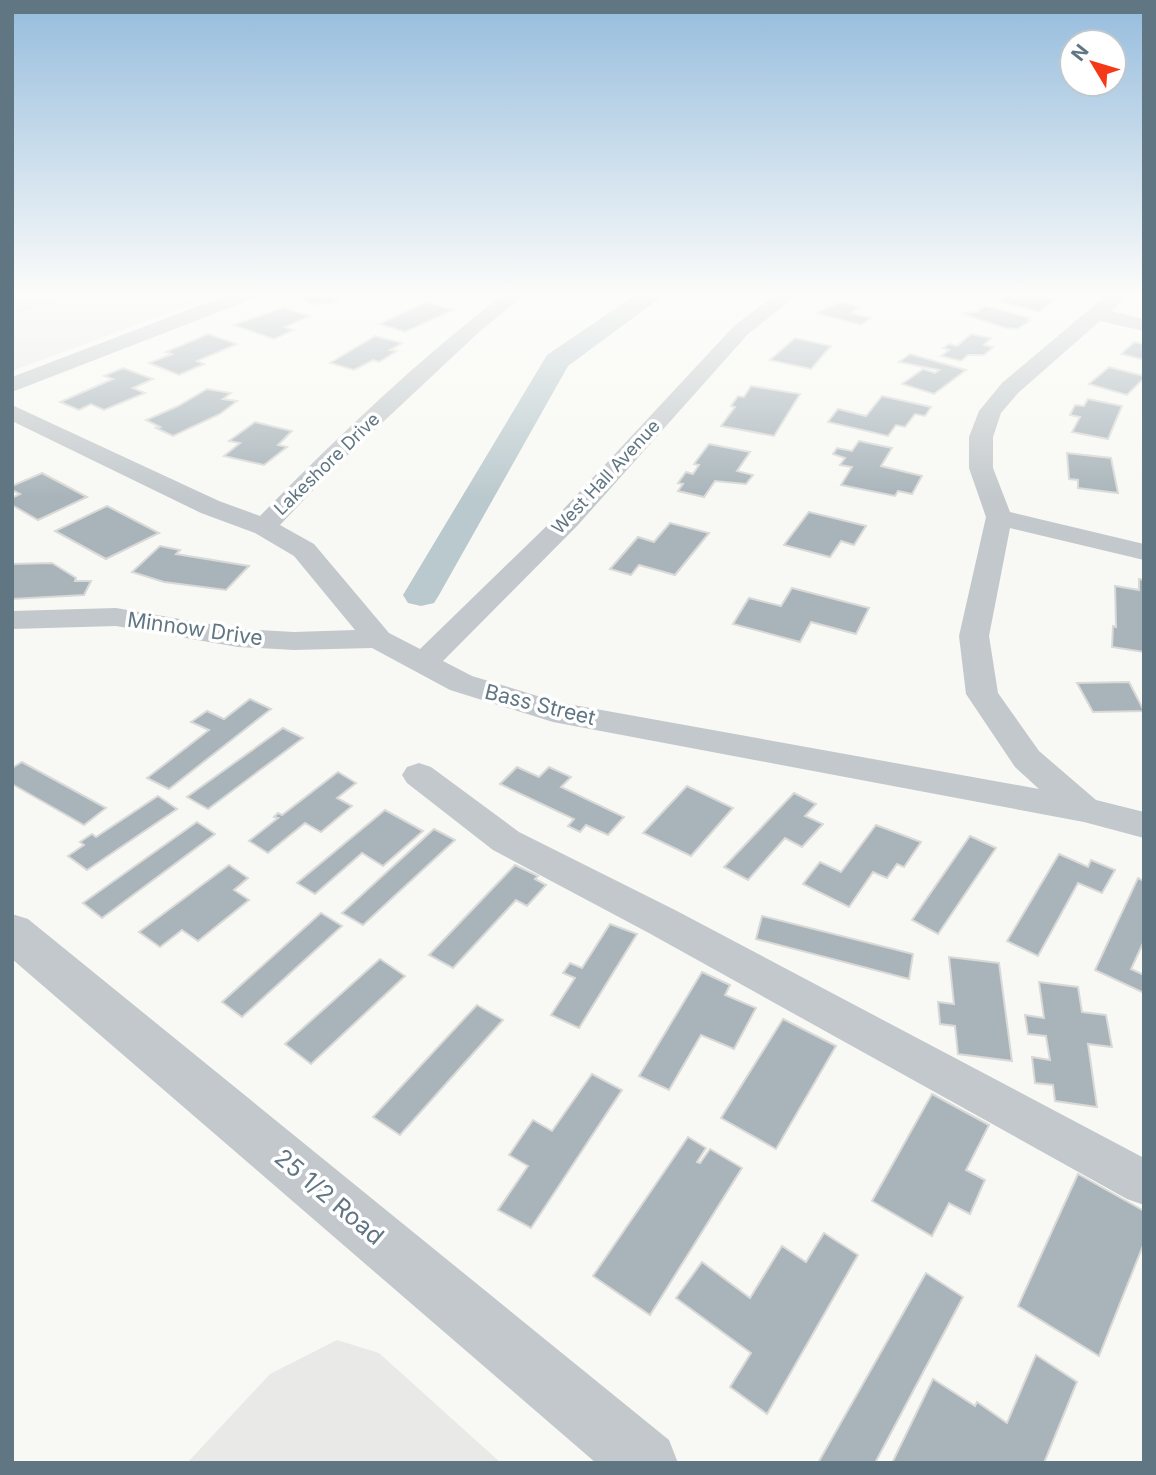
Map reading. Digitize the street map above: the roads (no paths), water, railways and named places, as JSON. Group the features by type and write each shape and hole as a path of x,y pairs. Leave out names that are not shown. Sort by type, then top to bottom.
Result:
{"street":[{"path":"12,385 75,361"},
{"name":"Lakeshore Drive","path":"264,527 326,462 436,361"},
{"name":"West Hall Avenue","path":"422,664 568,520 713,361"},
{"path":"1042,361 1010,388 990,411 981,437 981,467 999,517 974,636 982,694 1027,759 1084,810"},
{"name":"Bass Street","path":"12,412 210,507 264,527 304,550 378,639 461,683 553,712 1084,810 1144,825"},
{"path":"999,517 1144,552"},
{"name":"Minnow Drive","path":"12,620 116,617 238,638 293,641 378,639"},
{"path":"419,775 506,842 661,921 1144,1183"},
{"name":"25 1/2 Road","path":"12,932 646,1463"}],"waterway":[{"path":"421,595 557,361"}]}
